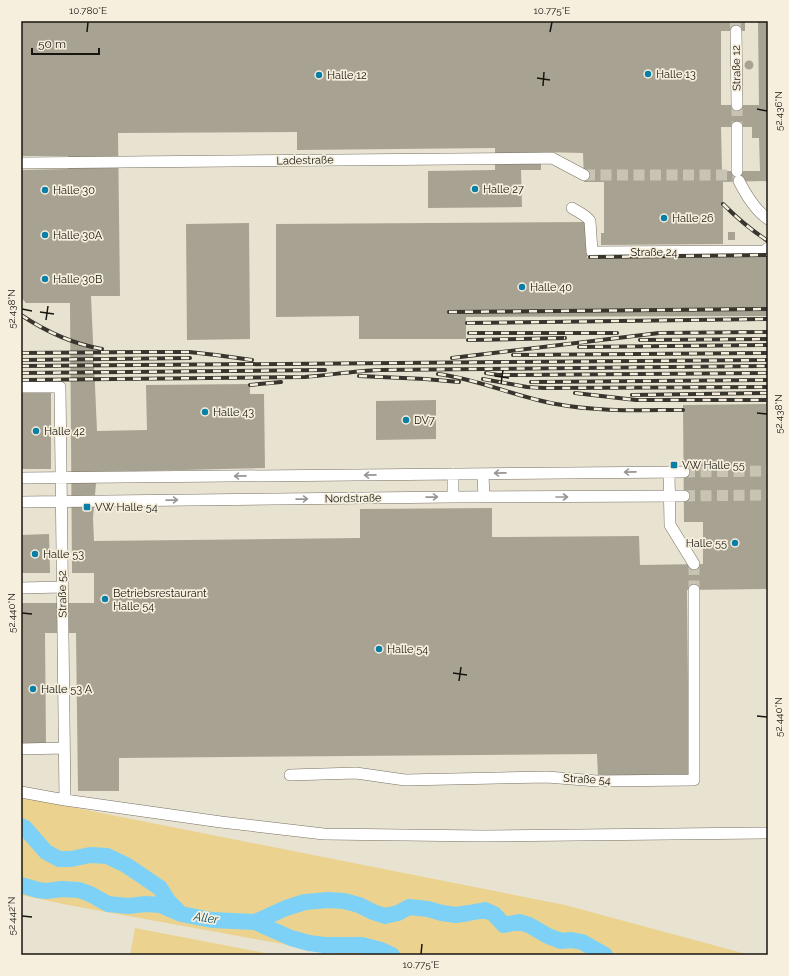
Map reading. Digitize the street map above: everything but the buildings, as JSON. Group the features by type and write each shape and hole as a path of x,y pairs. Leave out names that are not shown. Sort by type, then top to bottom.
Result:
{"street":[{"name":"Straße 12","path":"736,31 737,105"},
{"path":"737,127 738,176 744,192 762,215 768,219"},
{"name":"Ladestraße","path":"21,163 552,158 584,176"},
{"name":"Straße 24","path":"572,208 583,214 590,221 592,252 764,251 768,248"},
{"name":"Straße 52","path":"21,387 60,387 65,800"},
{"path":"670,472 670,525 694,564"},
{"name":"Nordstraße","path":"21,478 684,472"},
{"path":"453,474 453,497"},
{"path":"483,474 484,497"},
{"name":"Nordstraße","path":"21,502 684,496"},
{"path":"21,588 62,587"},
{"name":"Straße 54","path":"290,775 356,773 404,780 547,777 597,781 694,780 694,590"},
{"path":"21,749 64,748"},
{"path":"21,792 65,800 221,822 324,834 482,836 768,834"}],"shaded area":[{"path":"21,797 565,905 750,955 343,955 68,905 21,895"},
{"path":"135,928 276,955 130,955"}],"waterway":[{"path":"21,826 25,828 46,852 59,859 71,859 90,855 107,856 126,865 160,888 169,902 178,911"},
{"name":"Aller","path":"21,885 46,891 62,889 79,890 108,904 128,906 146,904 160,905 181,914 212,920 255,922 291,938 309,943 324,945 362,945 381,950 392,955"},
{"path":"255,922 286,908 305,902 328,900 344,901 359,905 385,916 398,913 409,907 428,909 456,915 485,910 494,914 504,925 519,922 529,925 548,936 561,941 571,940 582,942 605,955"},
{"path":"323,955 324,945"}],"tunnel":[{"path":"735,21 736,31"},
{"path":"737,105 737,127"},
{"path":"584,175 737,175"},
{"path":"684,472 768,471"},
{"path":"684,496 768,495"},
{"path":"694,564 694,590"}],"railway":[{"path":"723,204 744,224 768,241"},
{"path":"590,257 768,255"},
{"path":"449,312 768,309"},
{"path":"21,315 60,336 80,344 102,349"},
{"path":"467,323 768,319"},
{"path":"452,358 659,333 768,332"},
{"path":"469,333 617,333"},
{"path":"468,340 565,338"},
{"path":"640,340 768,339"},
{"path":"579,347 768,345"},
{"path":"21,353 189,352 252,360"},
{"path":"513,355 768,353"},
{"path":"21,360 190,358"},
{"path":"21,366 768,360"},
{"path":"21,380 305,377 379,370 768,366"},
{"path":"21,373 325,370"},
{"path":"486,373 498,375 768,373"},
{"path":"438,374 453,376 541,401 572,407 620,410 683,410"},
{"path":"359,376 459,382"},
{"path":"483,379 527,387 544,388 768,387"},
{"path":"531,382 768,380"},
{"path":"250,385 281,382"},
{"path":"575,393 636,400 768,400"},
{"path":"632,395 768,393"}],"place":[{"name":"Halle 13","path":"648,74"},
{"name":"Halle 12","path":"319,75"},
{"name":"Halle 27","path":"475,189"},
{"name":"Halle 30","path":"45,190"},
{"name":"Halle 26","path":"664,218"},
{"name":"Halle 30A","path":"45,235"},
{"name":"Halle 30B","path":"45,279"},
{"name":"Halle 40","path":"522,287"},
{"name":"Halle 43","path":"205,412"},
{"name":"DV7","path":"406,420"},
{"name":"Halle 42","path":"36,431"},
{"name":"VW Halle 55","path":"674,465"},
{"name":"VW Halle 54","path":"87,507"},
{"name":"Halle 55","path":"735,543"},
{"name":"Halle 53","path":"35,554"},
{"name":"Betriebsrestaurant Halle 54","path":"105,599"},
{"name":"Halle 54","path":"379,649"},
{"name":"Halle 53 A","path":"33,689"}]}
